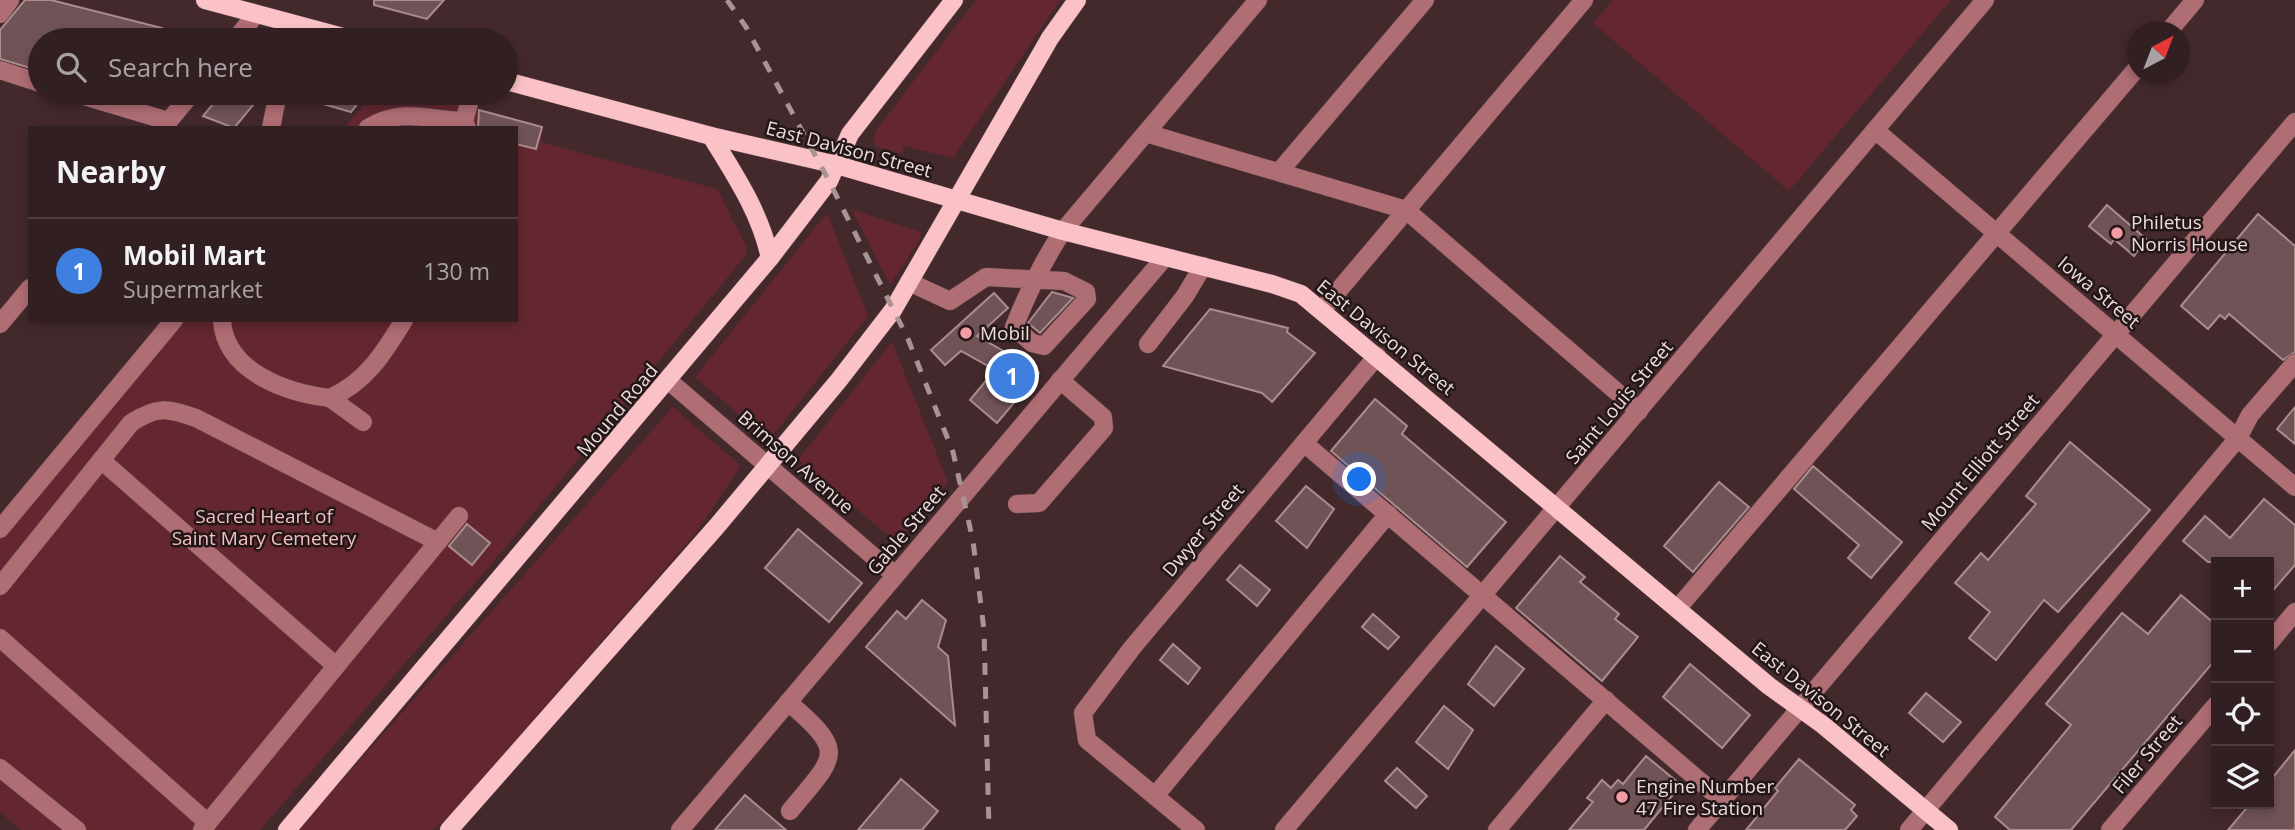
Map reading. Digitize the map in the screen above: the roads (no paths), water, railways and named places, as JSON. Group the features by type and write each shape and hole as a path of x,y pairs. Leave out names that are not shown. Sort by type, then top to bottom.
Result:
{"main road":[{"path":"205,0 256,14 293,28"},
{"name":"Mound Road","path":"287,830 670,381 770,258 821,194 850,134 954,0"},
{"path":"449,830 717,526 766,464 839,380 893,310 1050,38 1077,0"},
{"name":"East Davison Street","path":"518,84 711,136 837,165 1063,231 1301,294 1677,609 1949,830"},
{"path":"711,136 749,198 764,230 770,258"}],"street":[{"path":"0,14 10,0"},
{"path":"909,282 950,301 986,277 1033,279 1064,281 1086,292 1087,299 1044,346 1032,343 1014,327 1033,279 1063,231 1258,0"},
{"path":"1279,172 1425,0"},
{"path":"1322,310 1584,0"},
{"name":"Saint Louis Street","path":"1284,830 1985,0"},
{"path":"2177,21 2194,0"},
{"path":"244,28 256,14"},
{"path":"0,70 28,79"},
{"path":"1677,609 2127,79"},
{"path":"108,105 165,125 182,105"},
{"path":"271,126 276,105"},
{"path":"371,126 383,119 404,113 439,122 465,124 469,105"},
{"name":"Mount Elliott Street","path":"1697,830 2295,122"},
{"name":"Iowa Street","path":"1875,130 2295,487"},
{"path":"1146,133 1406,210 1639,411"},
{"name":"Gable Street","path":"680,830 1165,257"},
{"path":"1147,344 1185,296 1203,266"},
{"path":"0,324 28,290"},
{"path":"1069,319 1097,338"},
{"path":"0,529 172,322"},
{"path":"222,322 228,345 249,368 284,389 330,398 363,422"},
{"path":"330,398 362,379 383,355 403,322"},
{"name":"Dwyer Street","path":"1155,796 1087,740 1083,713 1132,648 1377,356"},
{"path":"1909,830 2238,438 2250,415 2295,363"},
{"path":"1017,504 1040,502 1104,428 1103,417 1060,380"},
{"name":"Brimson Avenue","path":"670,381 894,575"},
{"path":"0,586 131,423 150,411 172,410 196,418 438,542"},
{"path":"1304,443 1722,800"},
{"path":"101,460 336,666"},
{"path":"1196,830 1155,796 1388,514"},
{"path":"0,638 205,827 459,516"},
{"path":"2274,637 2295,612"},
{"path":"1497,830 1606,700"},
{"path":"788,702 814,724 828,741 832,754 828,765 790,811"},
{"name":"Filer Street","path":"2110,830 2211,711"},
{"path":"0,768 77,830"}],"railway":[{"path":"727,0 746,27 829,181 908,339 953,452 973,541 984,630 989,830"}],"place":[{"name":"Philetus Norris House","path":"2117,233"},
{"name":"Mobil","path":"966,333"},
{"name":"Mobil Mart","path":"1012,376"},
{"name":"Engine Number 47 Fire Station","path":"1622,797"}],"park label":[{"name":"Sacred Heart of Saint Mary Cemetery","path":"264,527"}]}
